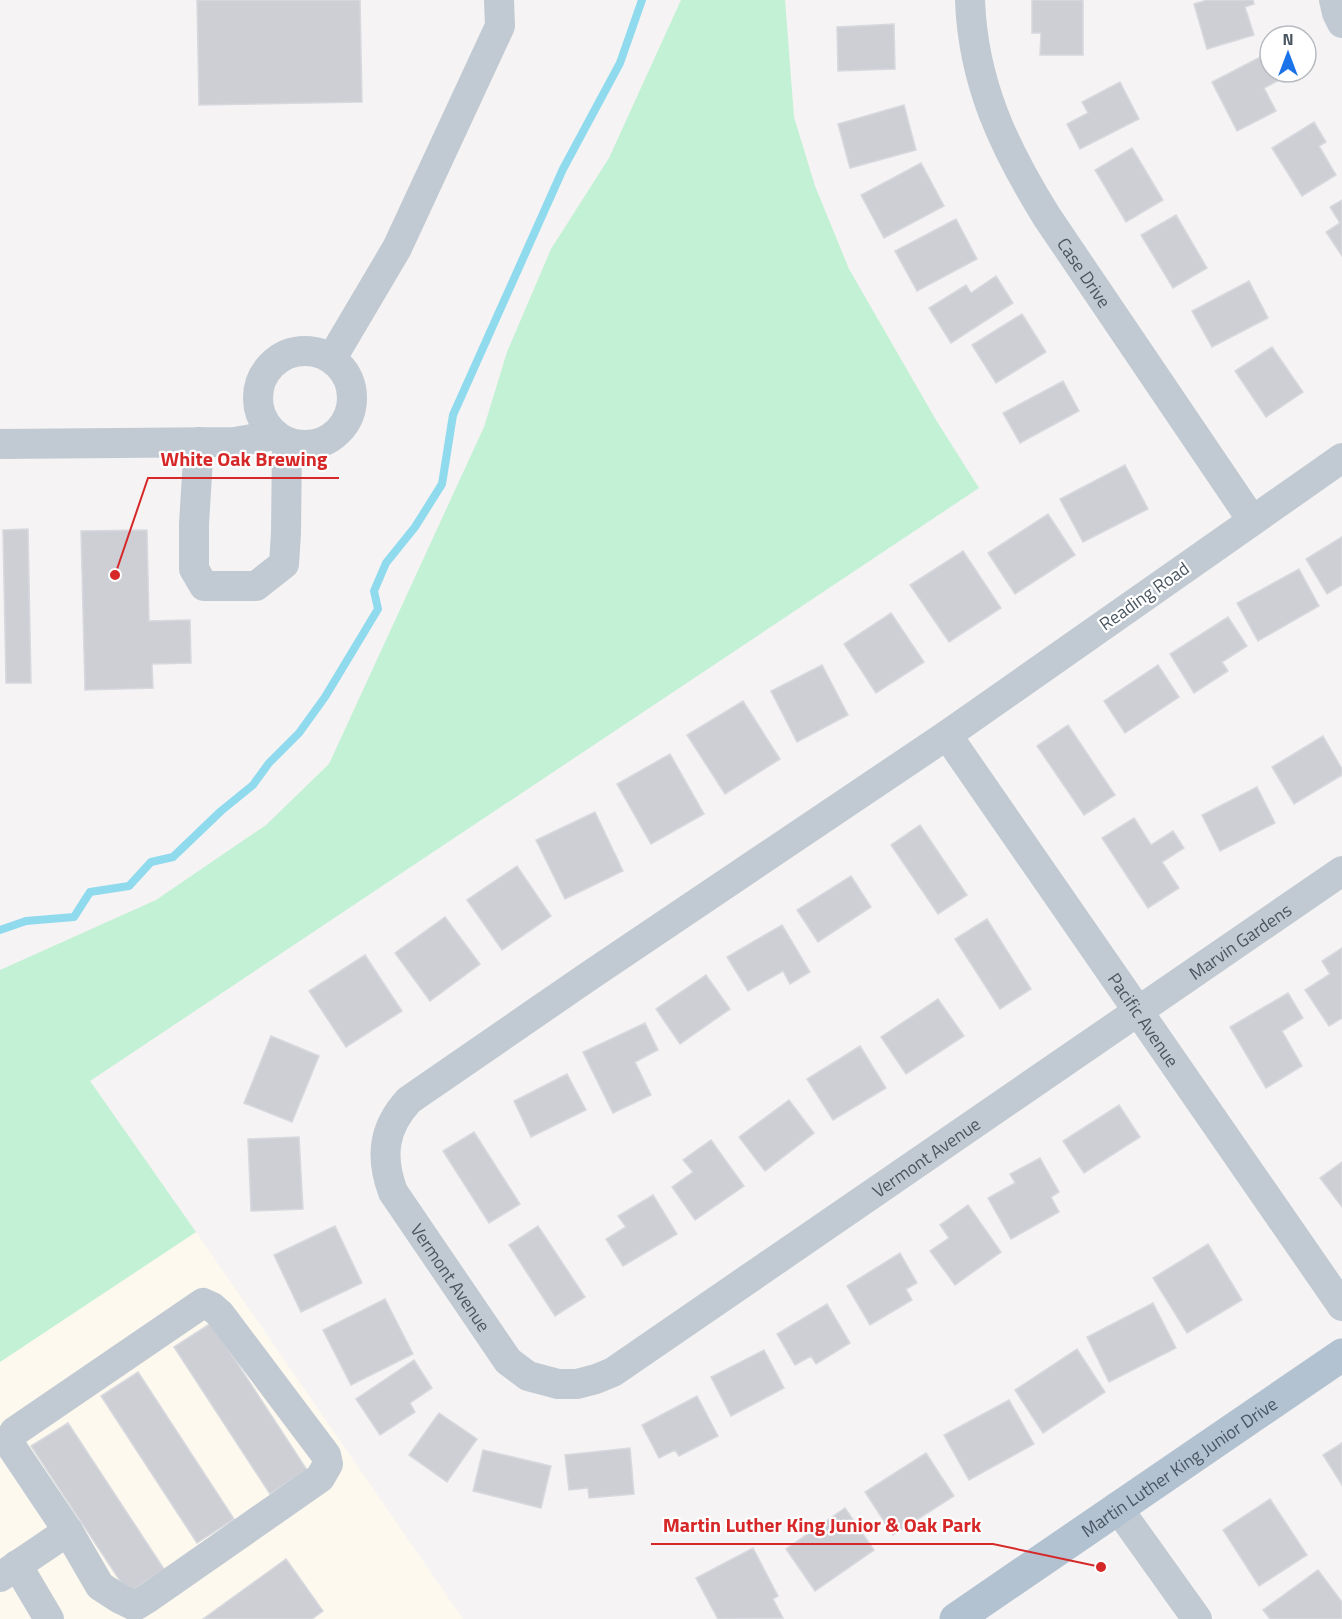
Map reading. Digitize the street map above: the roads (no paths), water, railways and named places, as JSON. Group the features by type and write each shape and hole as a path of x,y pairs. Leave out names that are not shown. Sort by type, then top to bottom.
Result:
{"main road":[{"name":"Martin Luther King Junior Drive","path":"956,1619 1342,1354"}],"street":[{"path":"332,358 402,238 500,26 499,0"},
{"name":"Case Drive","path":"970,0 971,32 983,84 1001,135 1022,177 1252,520"},
{"path":"1334,0 1342,23"},
{"path":"302,350 318,352 332,358 343,369 350,383 352,398 350,413 343,427 331,437 317,444 302,445 281,438 264,423 258,408 257,391 262,376 273,362 286,354 302,350"},
{"path":"0,444 235,442 281,438"},
{"path":"199,442 194,569 204,586 256,586 284,564 286,533 281,438"},
{"name":"Reading Road","path":"946,735 1342,458"},
{"name":"Vermont Avenue","path":"946,735 588,976 409,1100 398,1112 390,1125 386,1151 386,1165 393,1192 508,1361 528,1376 558,1384 577,1384 613,1372 1139,1010"},
{"name":"Pacific Avenue","path":"946,735 1139,1010 1342,1306"},
{"name":"Marvin Gardens","path":"1139,1010 1342,871"},
{"path":"203,1304 212,1307 220,1314 326,1455 328,1464 320,1478 135,1606 100,1586 68,1531 11,1446 10,1441 14,1432 203,1304"},
{"path":"1118,1507 1197,1619"},
{"path":"49,1619 8,1571 68,1531"}],"waterway":[{"path":"0,930 26,921 74,917 90,892 129,886 151,862 173,857 221,811 253,785 269,763 299,733 325,697 378,609 374,591 386,563 415,527 442,484 453,415 563,169 620,63 642,0"}],"place":[{"name":"White Oak Brewing","path":"115,575"},
{"name":"Martin Luther King Junior & Oak Park","path":"1101,1567"}]}
